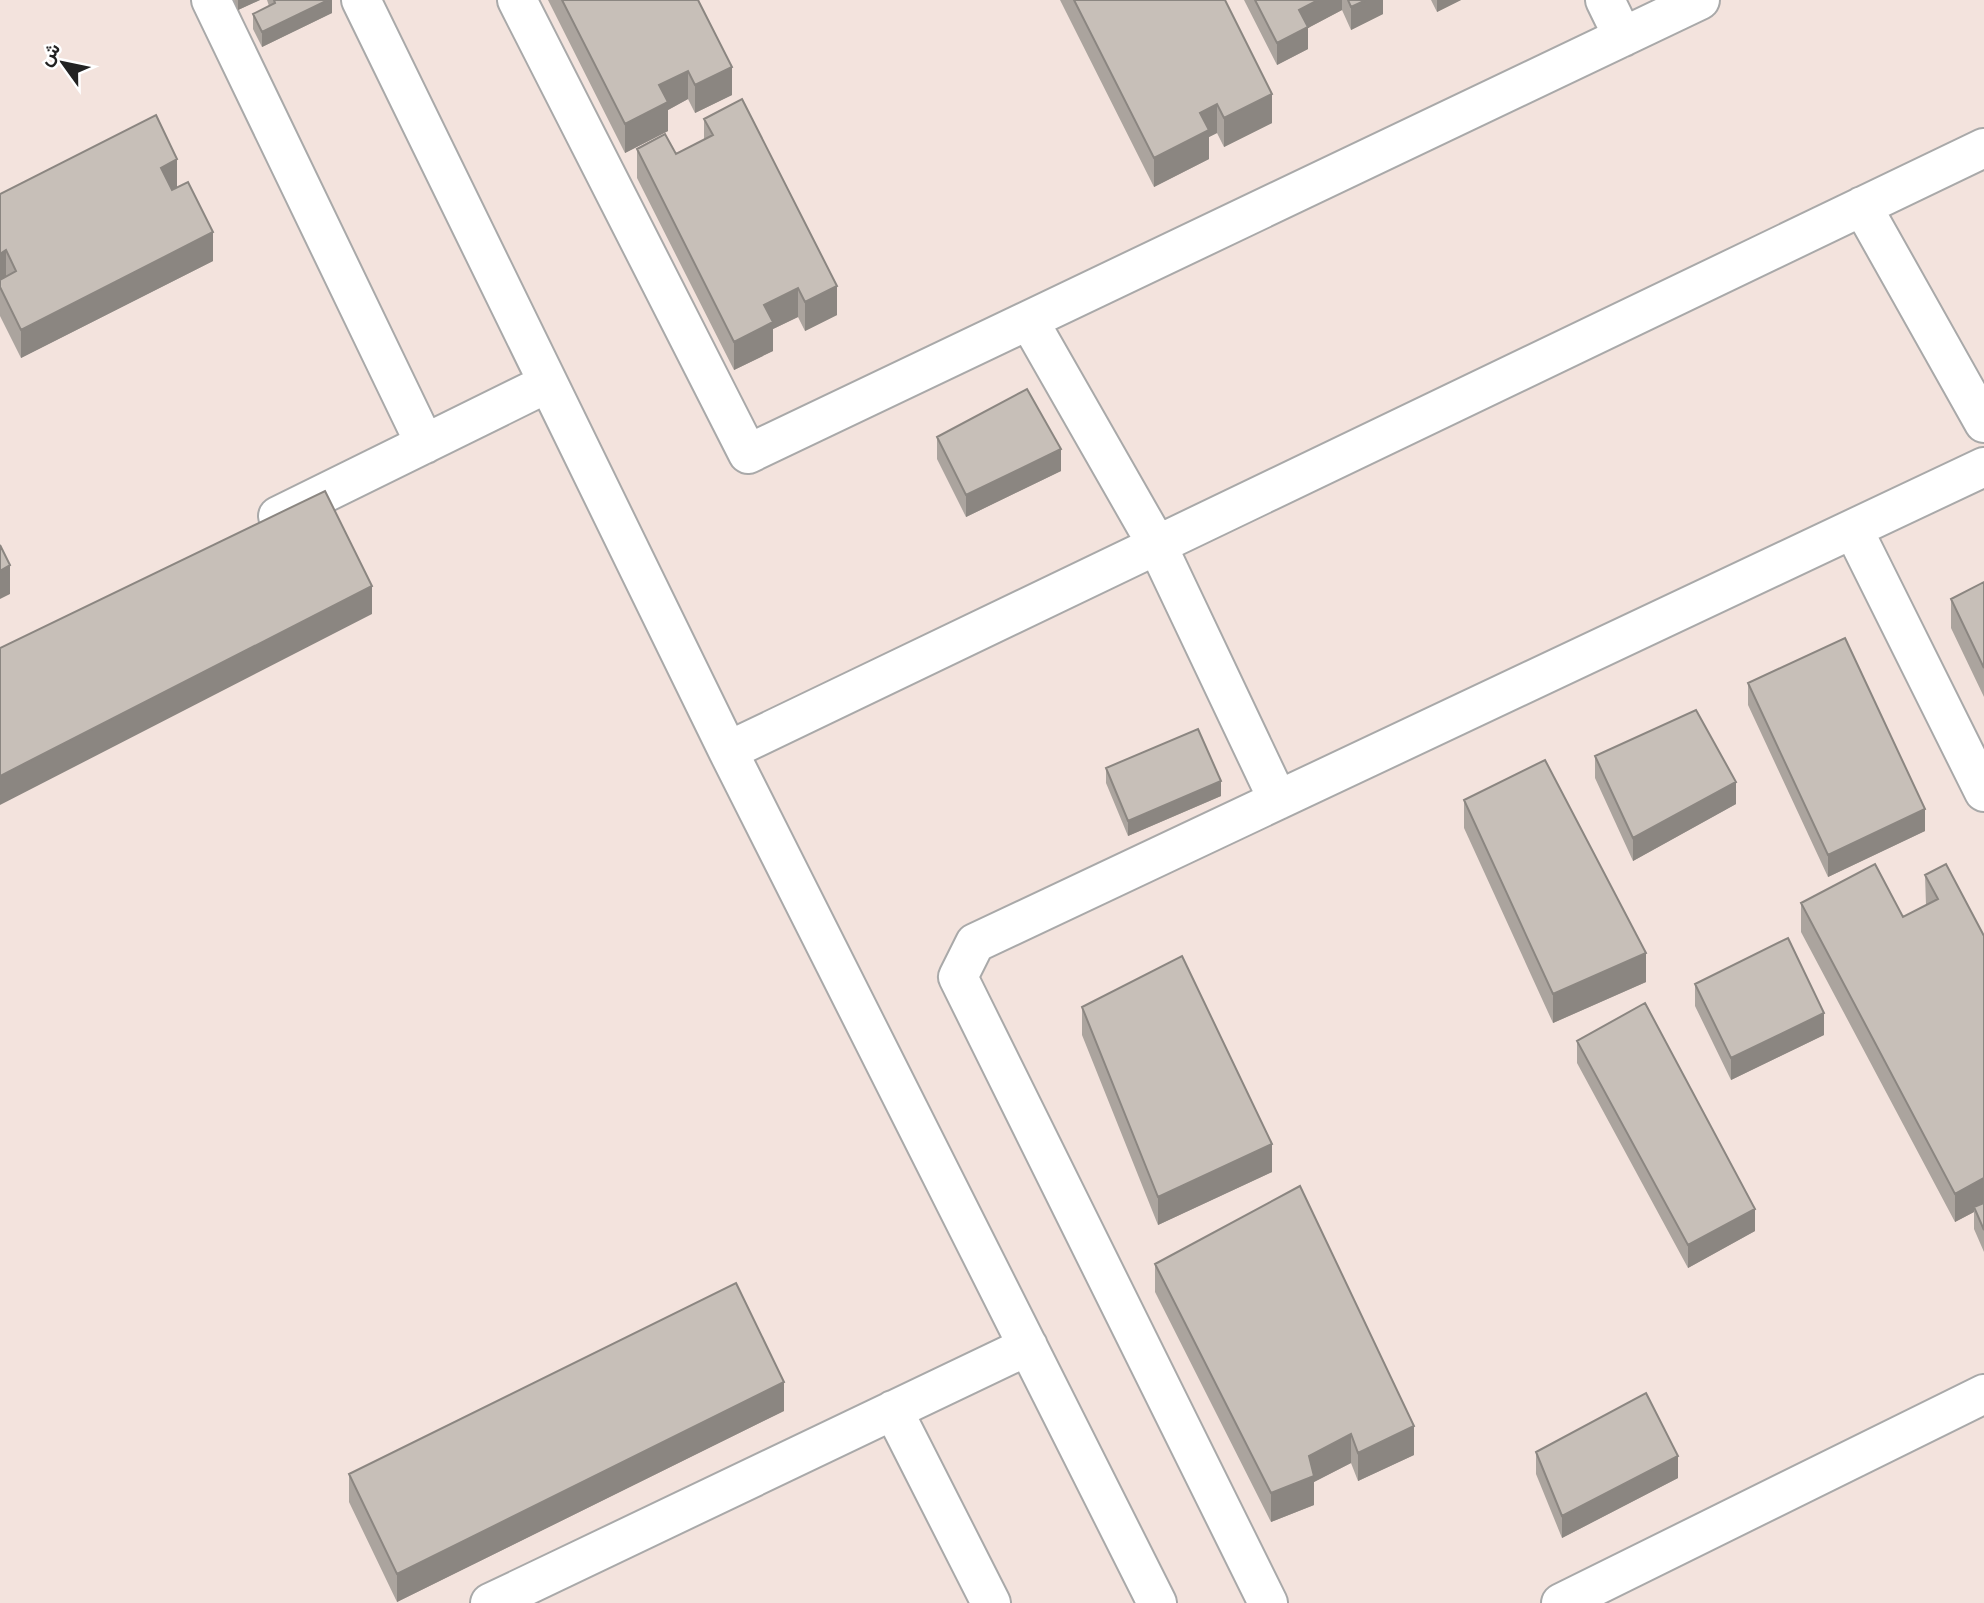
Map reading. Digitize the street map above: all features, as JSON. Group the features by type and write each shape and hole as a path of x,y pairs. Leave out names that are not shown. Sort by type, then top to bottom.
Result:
{"street":[{"path":"211,0 425,444"},
{"path":"361,0 728,751 1157,1603"},
{"path":"517,0 748,454 1700,0"},
{"path":"1605,0 1623,37"},
{"path":"728,751 1984,148"},
{"path":"1862,206 1984,423"},
{"path":"1029,321 1157,545 1278,800"},
{"path":"250,530 548,383"},
{"path":"1268,1603 958,977 975,943 1984,467"},
{"path":"1853,529 1984,792"},
{"path":"490,1603 1028,1346"},
{"path":"1562,1603 1984,1394"},
{"path":"893,1410 990,1603"}],"shaded area":[{"path":"0,0 1984,0 1984,1603 0,1603"}],"building":[{"path":"274,0 328,0 262,32 253,14 275,3"},
{"path":"562,0 698,0 732,67 695,85 688,71 659,85 668,102 625,124"},
{"path":"1074,0 1225,0 1272,94 1224,118 1217,104 1200,113 1209,130 1154,158"},
{"path":"1255,0 1318,0 1299,10 1308,27 1277,43"},
{"path":"1348,0 1366,0 1351,7"},
{"path":"742,99 837,286 805,302 798,288 764,305 773,322 734,342 637,149 665,134 676,154 713,135 704,119"},
{"path":"156,115 177,159 161,168 172,190 188,182 213,232 21,330 0,287 0,280 16,271 6,250 0,254 0,194"},
{"path":"1027,389 1061,449 966,495 937,437"},
{"path":"325,491 372,586 0,776 0,648"},
{"path":"0,545 10,565 0,571"},
{"path":"1984,582 1984,668 1951,599"},
{"path":"1845,638 1925,809 1828,855 1748,683"},
{"path":"1696,710 1736,782 1633,838 1595,756"},
{"path":"1198,729 1221,781 1128,821 1106,768"},
{"path":"1545,760 1646,953 1553,994 1464,800"},
{"path":"1875,864 1903,917 1938,899 1925,875 1946,864 1984,936 1984,1178 1955,1194 1801,903"},
{"path":"1788,938 1824,1013 1731,1058 1695,984"},
{"path":"1182,956 1272,1144 1158,1197 1082,1007"},
{"path":"1645,1003 1755,1209 1688,1245 1577,1041"},
{"path":"1300,1186 1414,1426 1358,1453 1351,1434 1309,1456 1314,1476 1271,1493 1155,1264"},
{"path":"1984,1203 1984,1230 1974,1207"},
{"path":"736,1283 784,1382 397,1574 349,1474"},
{"path":"1646,1393 1678,1456 1562,1516 1536,1452"}]}
